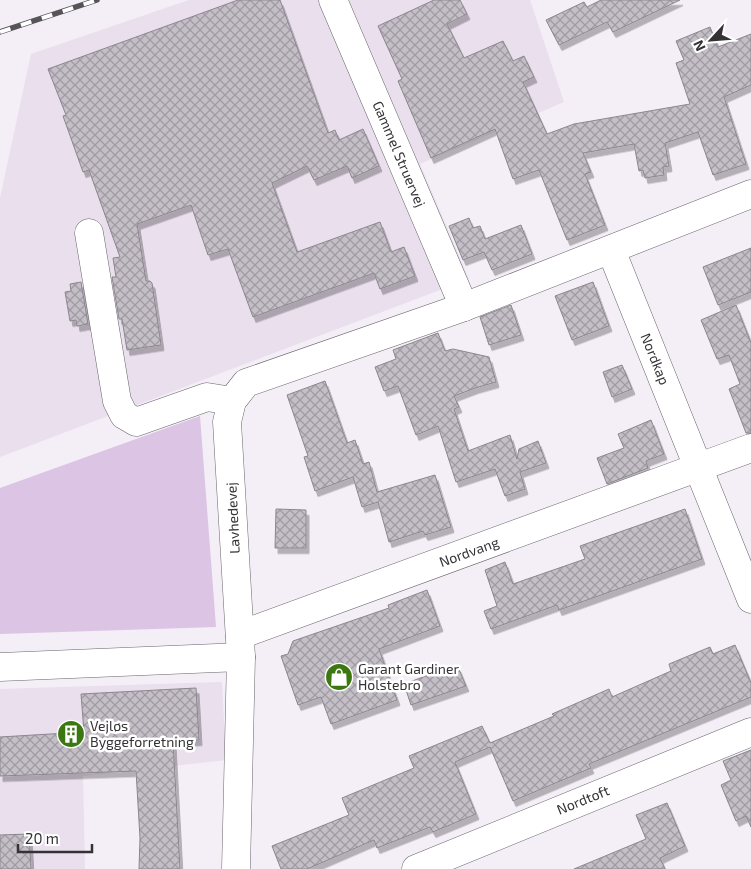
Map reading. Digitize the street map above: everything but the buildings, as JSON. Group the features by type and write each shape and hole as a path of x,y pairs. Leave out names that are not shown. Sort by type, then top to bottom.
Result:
{"street":[{"name":"Gammel Struervej","path":"334,0 464,307"},
{"path":"89,233 117,401 124,415 136,422 207,397 239,392 464,307 751,194"},
{"name":"Nordkap","path":"611,250 751,599"},
{"name":"Lavhedevej","path":"236,869 241,646 227,422 239,392"},
{"path":"699,468 751,448"},
{"name":"Nordvang","path":"241,646 699,468"},
{"path":"0,667 241,646"},
{"name":"Nordtoft","path":"416,869 751,732"}],"shaded area":[{"path":"189,0 530,0 564,102 420,164 469,279 0,457 0,198 31,54"},
{"path":"200,416 216,627 0,634 0,488"},
{"path":"222,682 226,760 83,776 85,869 0,869 0,689"}],"railway":[{"path":"0,32 97,0"}],"place":[{"name":"Garant Gardiner Holstebro","path":"339,677"},
{"name":"Vejløs Byggeforretning","path":"71,734"}]}
